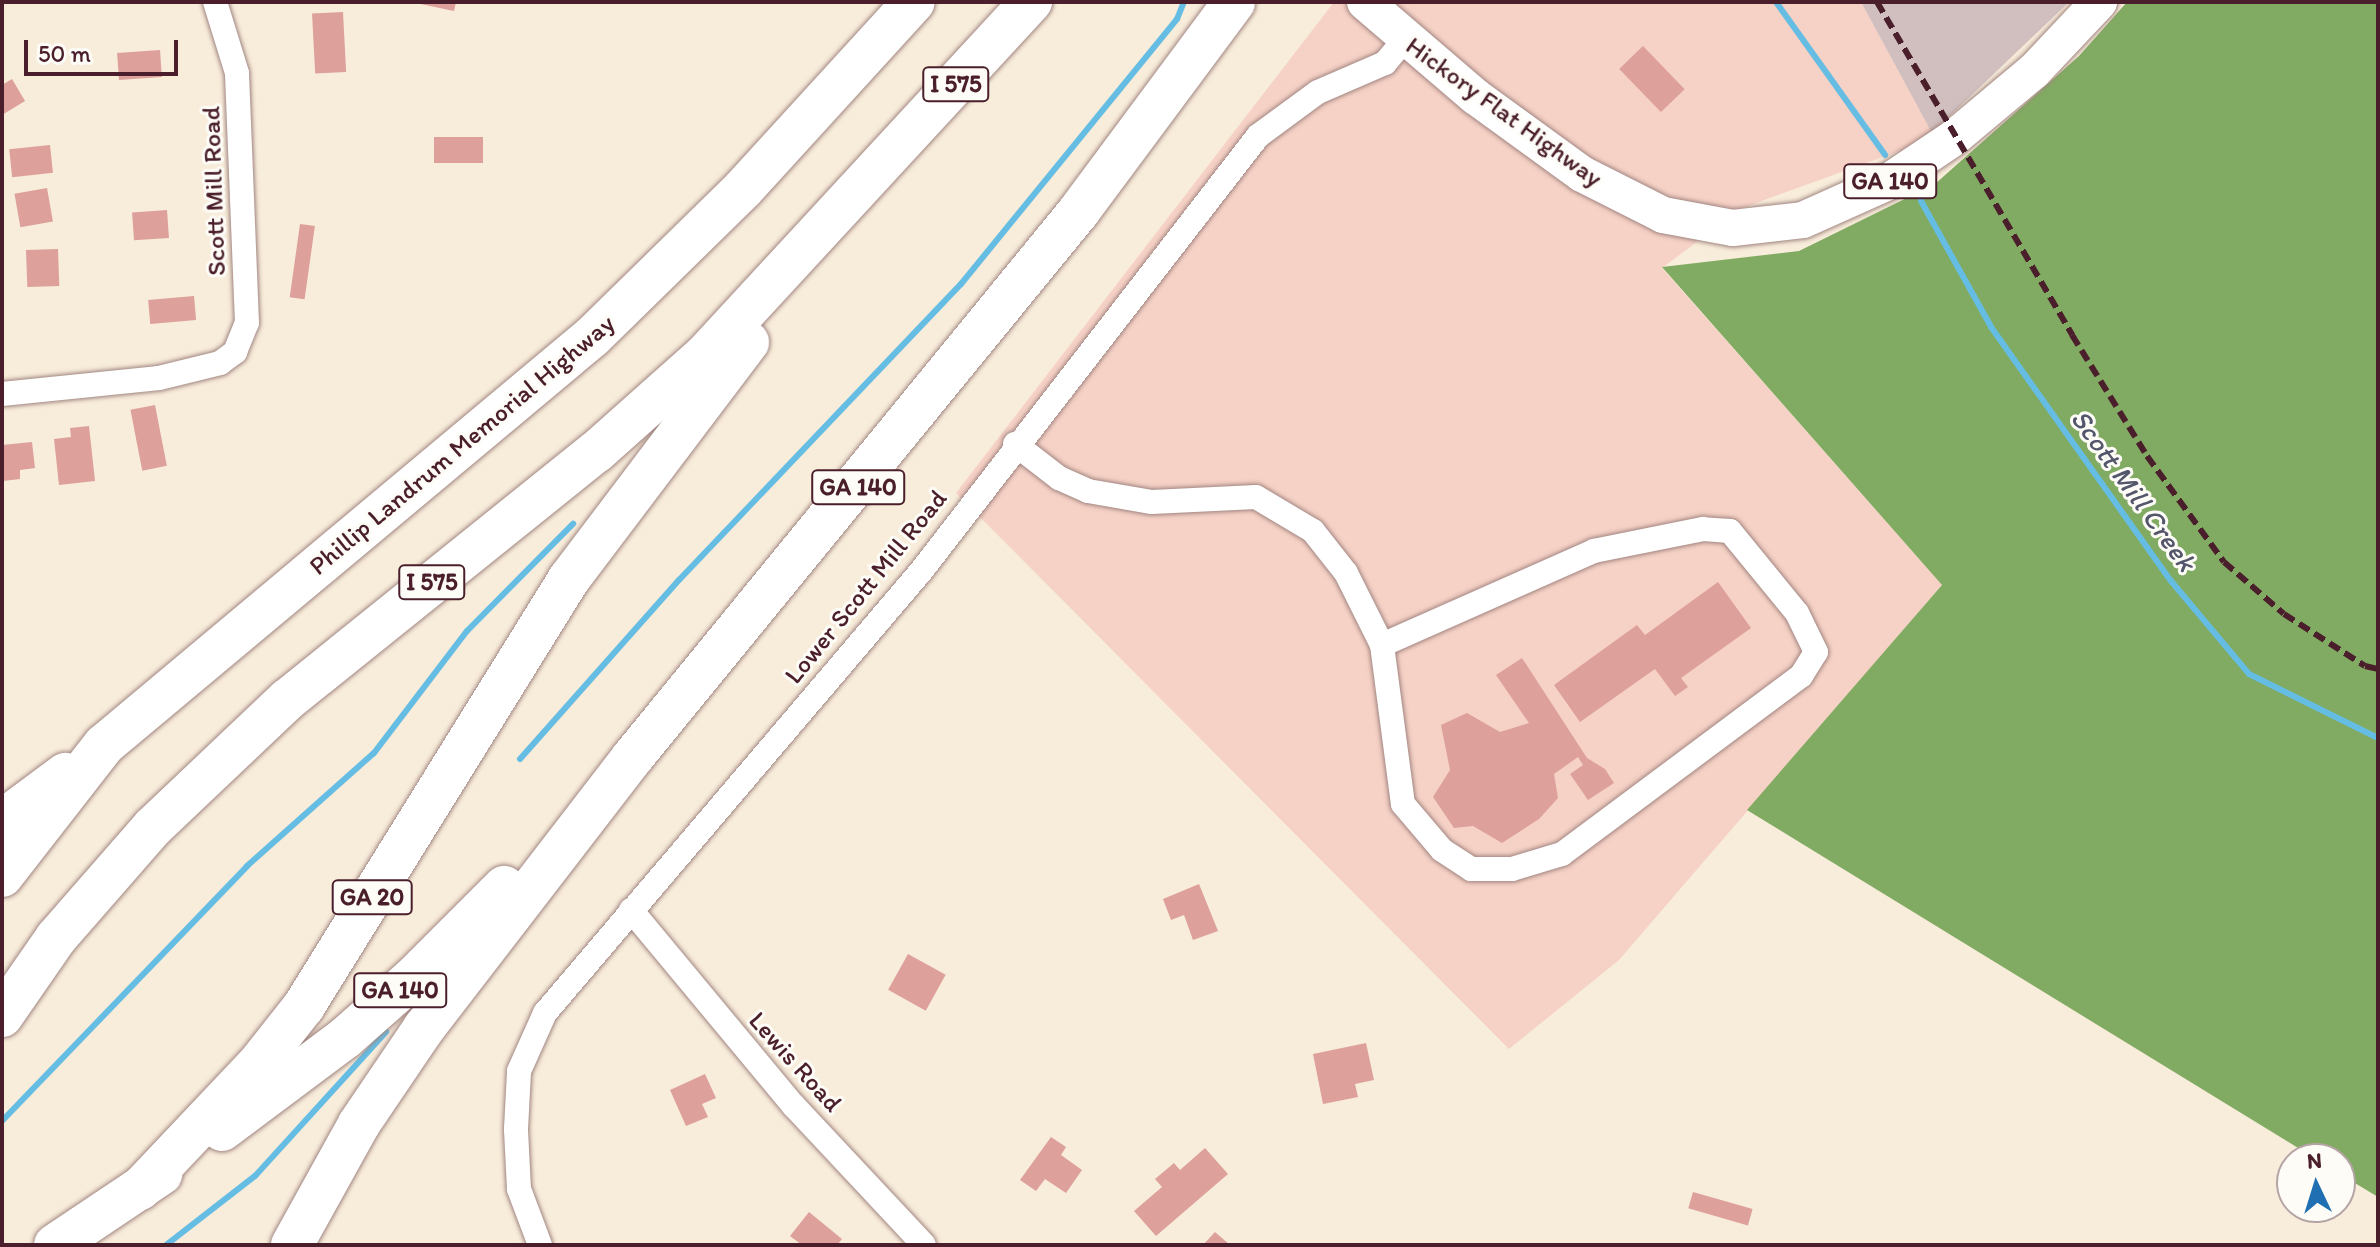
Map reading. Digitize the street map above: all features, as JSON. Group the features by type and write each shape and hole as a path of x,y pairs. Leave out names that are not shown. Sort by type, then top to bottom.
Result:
{"highway":[{"name":"Phillip Landrum Memorial Highway","path":"2,876 104,745 593,336 743,189 914,2"},
{"name":"I 575","path":"2,1016 56,938 153,827 287,700 596,452 705,355 1031,2"},
{"name":"GA 140","path":"140,1189 275,1092 413,978 632,758 1060,235 1232,5"},
{"name":"GA 20","path":"55,1245 140,1189 259,1063 304,1006 569,579 881,165"},
{"path":"2,821 104,745"},
{"path":"292,1245 359,1124 424,1028 632,758"}],"main road":[{"name":"Hickory Flat Highway","path":"1365,2 1404,40 1551,153 1619,195 1681,222 1746,228 1818,216 1899,175 1955,137 2034,71 2099,2"}],"street":[{"name":"Scott Mill Road","path":"2,394 159,378 212,363 235,352 247,323 237,73 215,2"},
{"name":"Lower Scott Mill Road","path":"540,1245 519,1189 519,1071 545,1013 922,570 1015,444 1258,136 1318,92 1385,63 1404,40"},
{"path":"1015,444 1059,478 1118,499 1228,495 1277,505 1330,550 1382,645 1403,804 1442,850 1471,869 1512,869 1562,854 1801,676 1816,652 1797,613 1730,531 1703,529 1594,551 1382,645"},
{"name":"Lewis Road","path":"631,910 755,1061 924,1245"}],"shaded area":[{"path":"1334,2 1861,2 1935,138 1742,208 1662,268 1942,585 1619,960 1509,1049 956,493"},
{"path":"1861,2 2069,2 1932,133"}],"green space":[{"path":"2127,2 2378,2 2378,1197 2356,1184 2356,1143 2290,1143 1747,810 1942,585 1662,267 1799,251 1935,184 2079,56"}],"building":[{"path":"411,2 456,2 454,11"},
{"path":"343,12 346,72 315,74 312,14"},
{"path":"1643,46 1685,89 1661,112 1619,69"},
{"path":"160,50 162,77 119,80 117,53"},
{"path":"12,79 25,101 2,115 2,85"},
{"path":"434,137 483,137 483,163 434,163"},
{"path":"50,145 53,173 12,177 9,149"},
{"path":"47,188 53,221 20,227 15,194"},
{"path":"167,210 169,238 134,240 132,212"},
{"path":"300,224 315,226 305,299 290,297"},
{"path":"58,249 59,286 27,287 26,250"},
{"path":"194,296 196,320 150,324 148,300"},
{"path":"155,405 167,466 142,471 130,410"},
{"path":"89,426 95,481 59,485 54,439 71,437 70,428"},
{"path":"32,442 35,468 20,470 20,479 3,481 2,445"},
{"path":"1718,582 1751,628 1681,678 1688,687 1675,696 1655,669 1580,722 1554,685 1637,625 1645,635"},
{"path":"1522,658 1587,758 1605,769 1614,783 1588,800 1570,774 1583,765 1578,757 1554,774 1558,798 1539,819 1502,843 1473,826 1454,828 1433,797 1450,770 1441,725 1467,713 1500,732 1529,723 1496,675"},
{"path":"1199,884 1218,931 1193,940 1184,915 1171,920 1163,899"},
{"path":"908,954 946,975 926,1011 888,990"},
{"path":"1366,1043 1374,1080 1355,1084 1358,1097 1323,1104 1313,1054"},
{"path":"705,1074 716,1098 702,1104 708,1117 686,1126 670,1090"},
{"path":"1051,1137 1066,1147 1061,1155 1082,1170 1066,1193 1045,1179 1036,1191 1020,1180"},
{"path":"1205,1148 1228,1174 1156,1236 1134,1211 1162,1187 1155,1179 1174,1163 1180,1170"},
{"path":"1693,1192 1753,1209 1748,1225 1688,1208"},
{"path":"809,1212 842,1239 837,1245 802,1245 790,1236"},
{"path":"1215,1232 1230,1245 1203,1245"}],"waterway":[{"path":"520,759 679,580 961,284 1177,19 1184,2"},
{"name":"Scott Mill Creek","path":"1776,2 1885,155"},
{"name":"Scott Mill Creek","path":"1921,201 1991,327 2171,581 2249,674 2378,738"},
{"path":"2,1121 247,866 374,753 467,631 573,524"},
{"path":"166,1245 255,1176 386,1032"}],"railway":[{"path":"1877,2 2072,335 2147,456 2224,562 2284,614 2365,666 2378,669"}]}
